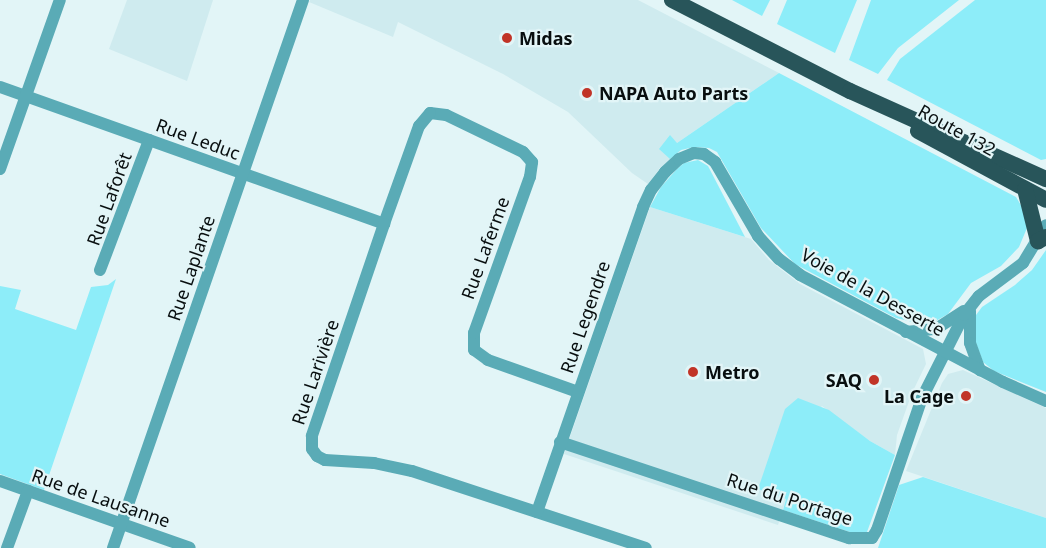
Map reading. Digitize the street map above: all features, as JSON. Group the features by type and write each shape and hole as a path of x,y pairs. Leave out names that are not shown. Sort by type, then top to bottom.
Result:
{"highway":[{"name":"Route 132","path":"672,0 850,91 968,160 1046,200"},
{"name":"Route 132","path":"850,91 1046,179"},
{"path":"1025,168 1046,166"},
{"path":"1025,189 1042,239"}],"street":[{"path":"0,169 60,0"},
{"name":"Rue Laplante","path":"113,548 303,0"},
{"name":"Rue Leduc","path":"0,87 384,224"},
{"name":"Rue Larivière","path":"430,113 419,126 384,224 312,436 314,453 325,460 374,463 412,471 640,547"},
{"name":"Rue Laferme","path":"430,113 442,113 457,120 523,152 532,162 530,177 474,333 474,350 488,360 578,392"},
{"name":"Rue Laforêt","path":"100,270 149,140"},
{"name":"Rue Legendre","path":"537,512 645,201 665,172 683,156 694,153"},
{"name":"Voie de la Desserte","path":"694,153 704,154 715,162 752,227 779,260 808,281 980,370 1046,400"},
{"name":"Rue du Portage","path":"906,332 941,327 970,307 983,293 1017,270 1042,239 1046,225"},
{"path":"970,307 970,344 980,370"},
{"name":"Rue du Portage","path":"560,442 849,538 865,540 872,538 877,530 918,409 945,352 970,307"},
{"name":"Rue de Lausanne","path":"0,481 190,548"},
{"path":"7,548 27,491"}],"shaded area":[{"path":"127,0 213,0 187,81 109,49"},
{"path":"310,0 638,0 779,73 677,143 681,150 660,168 648,184 632,173 568,112 503,74 398,22 393,37 309,2"},
{"path":"732,0 770,0 762,16"},
{"path":"787,0 857,0 835,53 777,24"},
{"path":"871,0 959,0 898,48 878,74 849,60"},
{"path":"975,0 1046,0 1046,159 1041,160 887,80 900,59"},
{"path":"779,73 1016,197 1022,207 1027,228 1019,247 1001,266 971,283 948,314 934,322 921,324 896,318 795,264 761,228 717,152 709,148 694,147 681,150 670,159 659,149 670,135 677,143"},
{"path":"698,160 708,166 745,237 650,207 661,187 676,170 684,163"},
{"path":"650,207 751,239 769,260 800,284 923,349 926,364 912,393 897,435 895,455 870,441 822,406 758,489 786,499 778,525 564,454"},
{"path":"1046,250 1046,392 994,371 983,362 973,335 976,315 982,307 1015,285 1032,270"},
{"path":"116,279 44,490 0,474 0,286 21,290 15,309 76,330 91,287 108,285"},
{"path":"963,370 1046,408 1046,518 906,471 942,383 948,374"},
{"path":"798,398 829,410 870,441 895,455 867,532 856,534 783,510 786,499 758,489 785,409"},
{"path":"923,477 1046,518 1046,548 878,548 899,485"}],"place":[{"name":"Midas","path":"507,38"},
{"name":"NAPA Auto Parts","path":"587,93"},
{"name":"Metro","path":"693,372"},
{"name":"SAQ","path":"874,380"},
{"name":"La Cage","path":"966,396"}]}
